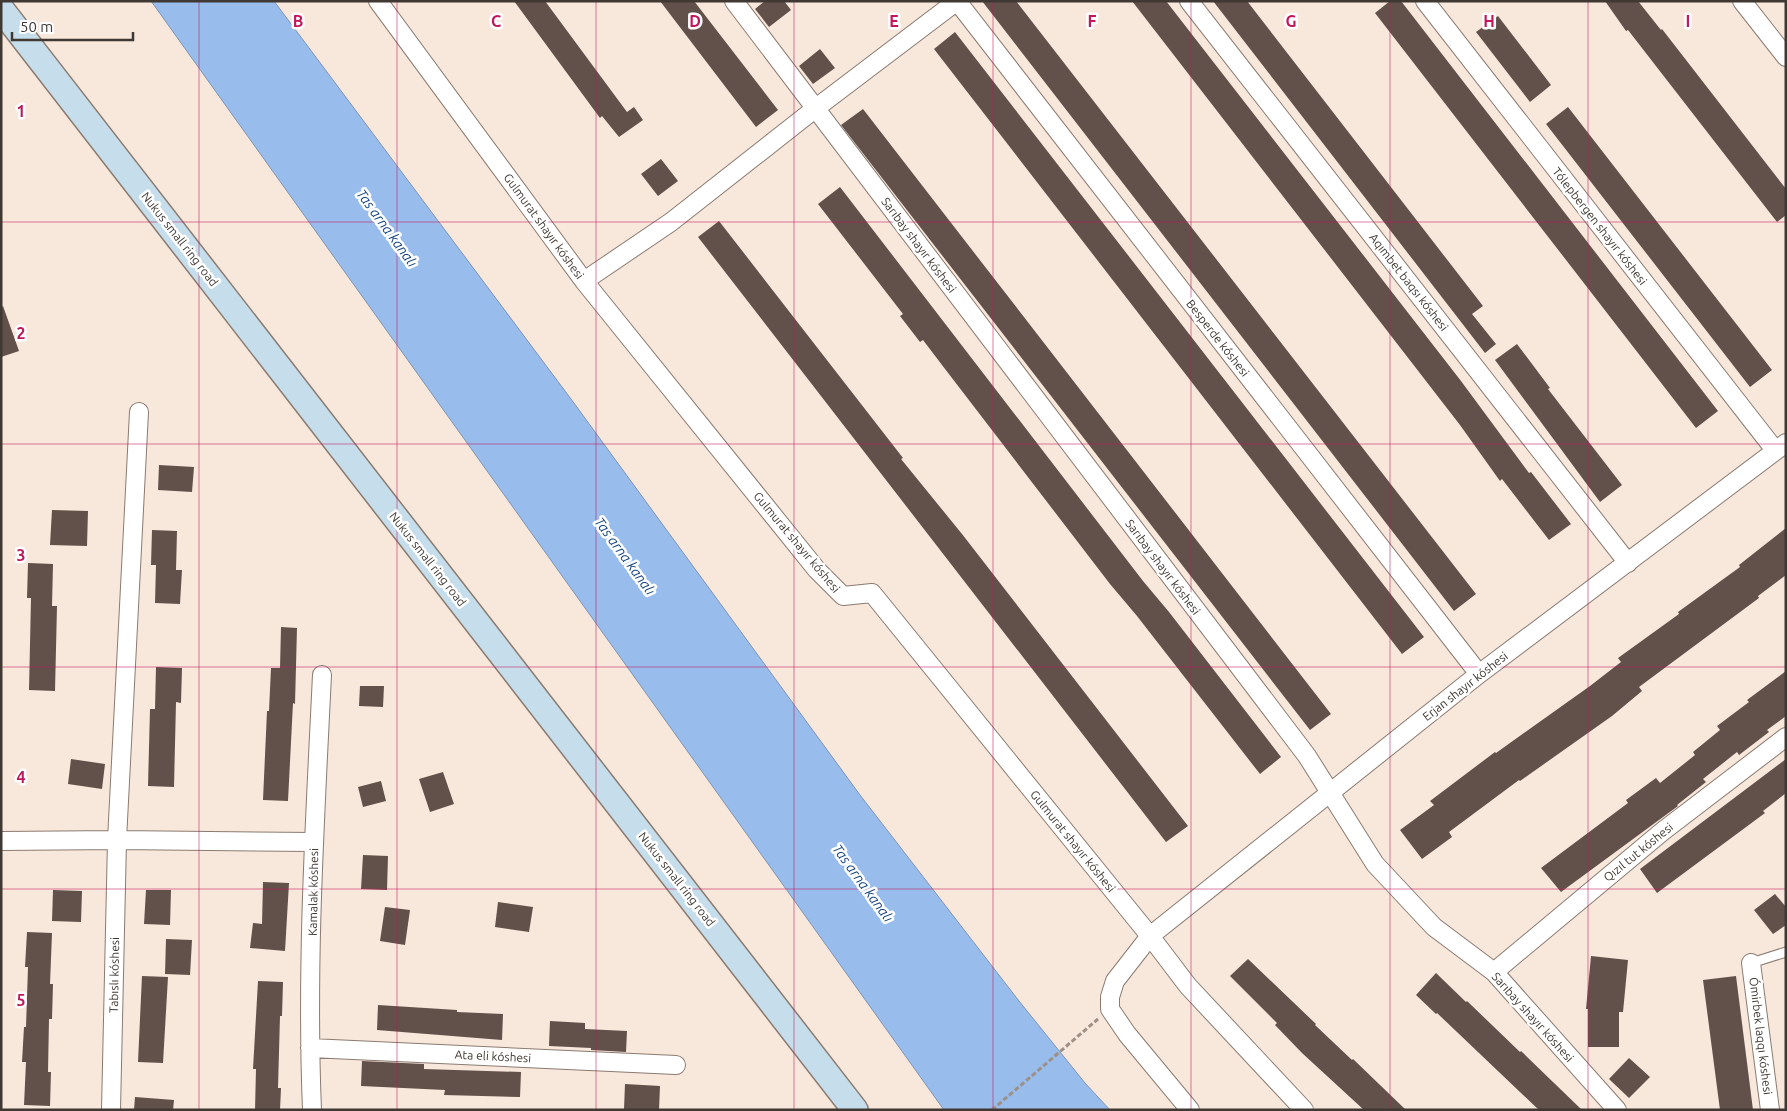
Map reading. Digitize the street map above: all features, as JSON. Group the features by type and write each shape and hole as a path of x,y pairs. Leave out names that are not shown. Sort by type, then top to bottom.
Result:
{"main road":[{"name":"Nukus small ring road","path":"1,8 855,1110"}],"street":[{"name":"Gulmurat shayır kóshesi","path":"378,1 584,281 818,570 843,596 872,593 1150,936 1188,986 1304,1110"},
{"name":"Sarıbay shayır kóshesi","path":"734,1 1306,756 1375,864 1434,927 1494,972 1618,1110"},
{"path":"584,281 671,222 816,108 957,1"},
{"name":"Besperde kóshesi","path":"957,1 1479,674"},
{"name":"Aqımbet baqsı kóshesi","path":"1189,1 1628,563"},
{"name":"Tólepbergen shayır kóshesi","path":"1425,1 1780,447"},
{"path":"1742,1 1786,57"},
{"name":"Tabıslı kóshesi","path":"111,1110 117,840 139,412"},
{"name":"Erjan shayır kóshesi","path":"1190,1110 1127,1034 1110,1009 1110,997 1115,982 1150,936 1479,674 1780,447"},
{"name":"Kamalak kóshesi","path":"312,1110 310,1048 314,842 322,675"},
{"name":"Qızıl tut kóshesi","path":"1494,972 1664,831 1786,737"},
{"path":"1,841 314,842"},
{"name":"Ómirbek laqqı kóshesi","path":"1752,963 1770,1110"},
{"name":"Ata eli kóshesi","path":"310,1048 676,1065"}],"lane":[{"path":"1752,963 1786,952"}],"path":[{"path":"992,1110 1096,1021"}],"water":[{"name":"Tas arna kanalı","path":"151,1 274,1 571,399 860,795 1019,1001 1085,1083 1110,1110 944,1110"}],"building":[{"path":"514,1 545,1 627,112 634,107 643,120 619,137 602,116 600,118"},
{"path":"660,1 694,1 778,110 756,127"},
{"path":"765,1 784,1 791,10 769,27 755,9"},
{"path":"982,1 1016,1 1476,594 1454,611"},
{"path":"1132,1 1166,1 1461,381 1529,473 1531,472 1571,524 1549,540 1502,479 1500,481 1460,425"},
{"path":"1213,1 1247,1 1483,306 1472,314 1496,344 1485,353"},
{"path":"1390,1 1401,1 1718,411 1696,428 1375,13"},
{"path":"1605,1 1638,1 1662,29 1786,189 1786,215 1777,222 1628,30 1626,31"},
{"path":"1498,16 1551,85 1530,102 1476,32"},
{"path":"955,32 1424,637 1402,654 934,49"},
{"path":"820,49 835,68 813,84 799,66"},
{"path":"1568,107 1772,370 1750,387 1546,124"},
{"path":"863,109 1331,714 1310,730 841,125"},
{"path":"661,159 678,181 658,196 641,174"},
{"path":"840,187 1281,757 1260,774 1110,584 923,340 920,342 900,316 903,314 818,204"},
{"path":"719,221 903,458 901,459 962,534 1188,826 1166,842 698,237"},
{"path":"3,306 19,351 1,357 1,307"},
{"path":"1517,344 1550,388 1548,389 1622,485 1600,502 1495,360"},
{"path":"159,465 194,467 192,492 158,490"},
{"path":"52,510 88,511 87,546 50,545"},
{"path":"1786,528 1786,575 1758,596 1759,598 1639,687 1642,691 1612,716 1519,780 1449,832 1452,837 1422,859 1400,830 1434,805 1430,801 1495,752 1590,686 1621,662 1618,658 1740,567 1739,565"},
{"path":"152,530 177,531 176,570 182,570 180,604 155,603 156,565 151,565"},
{"path":"28,563 53,564 52,606 57,606 55,691 29,690 31,598 27,598"},
{"path":"281,627 297,628 295,704 293,703 288,801 263,800 271,668 280,668"},
{"path":"156,667 182,668 181,703 176,702 174,787 148,786 150,709 155,709"},
{"path":"1786,671 1786,716 1739,755 1737,752 1703,779 1706,782 1678,806 1561,892 1541,868 1628,803 1626,800 1656,778 1660,783 1695,755 1693,752 1720,730 1717,726 1749,702 1747,700"},
{"path":"360,686 384,686 383,707 359,706"},
{"path":"71,759 105,764 102,789 68,784"},
{"path":"1786,759 1786,793 1763,811 1765,813 1657,893 1640,869"},
{"path":"443,772 454,804 430,812 419,779"},
{"path":"381,781 386,801 363,807 358,787"},
{"path":"363,855 388,856 387,890 361,889"},
{"path":"263,882 289,883 285,951 250,948 253,923 262,924"},
{"path":"53,890 82,891 81,922 52,921"},
{"path":"146,890 171,890 170,925 144,924"},
{"path":"1775,894 1786,907 1786,925 1773,934 1754,910"},
{"path":"498,902 533,907 529,932 495,927"},
{"path":"385,907 410,910 405,945 380,941"},
{"path":"27,932 52,933 50,984 53,984 52,1019 49,1019 48,1072 51,1072 50,1106 24,1105 26,1062 22,1062 24,1027 26,1027 28,967 25,967"},
{"path":"166,939 192,940 190,975 165,974"},
{"path":"1591,956 1628,960 1623,1012 1619,1012 1619,1047 1588,1047 1588,1009 1586,1009"},
{"path":"1248,959 1406,1110 1364,1110 1302,1053 1275,1025 1277,1023 1230,976"},
{"path":"1436,973 1582,1110 1539,1110 1436,1014 1416,995"},
{"path":"142,976 168,977 163,1063 138,1062"},
{"path":"1736,976 1753,1110 1720,1110 1703,980"},
{"path":"258,981 283,982 278,1088 281,1088 280,1110 255,1110 256,1069 253,1069"},
{"path":"378,1005 503,1014 502,1040 377,1030"},
{"path":"550,1021 585,1023 585,1029 627,1031 626,1052 549,1046"},
{"path":"1629,1058 1650,1077 1629,1098 1609,1079"},
{"path":"362,1061 424,1064 424,1069 521,1072 520,1097 444,1095 445,1090 361,1086"},
{"path":"625,1084 660,1086 659,1110 624,1109"},
{"path":"135,1097 174,1100 173,1110 134,1110"}]}
